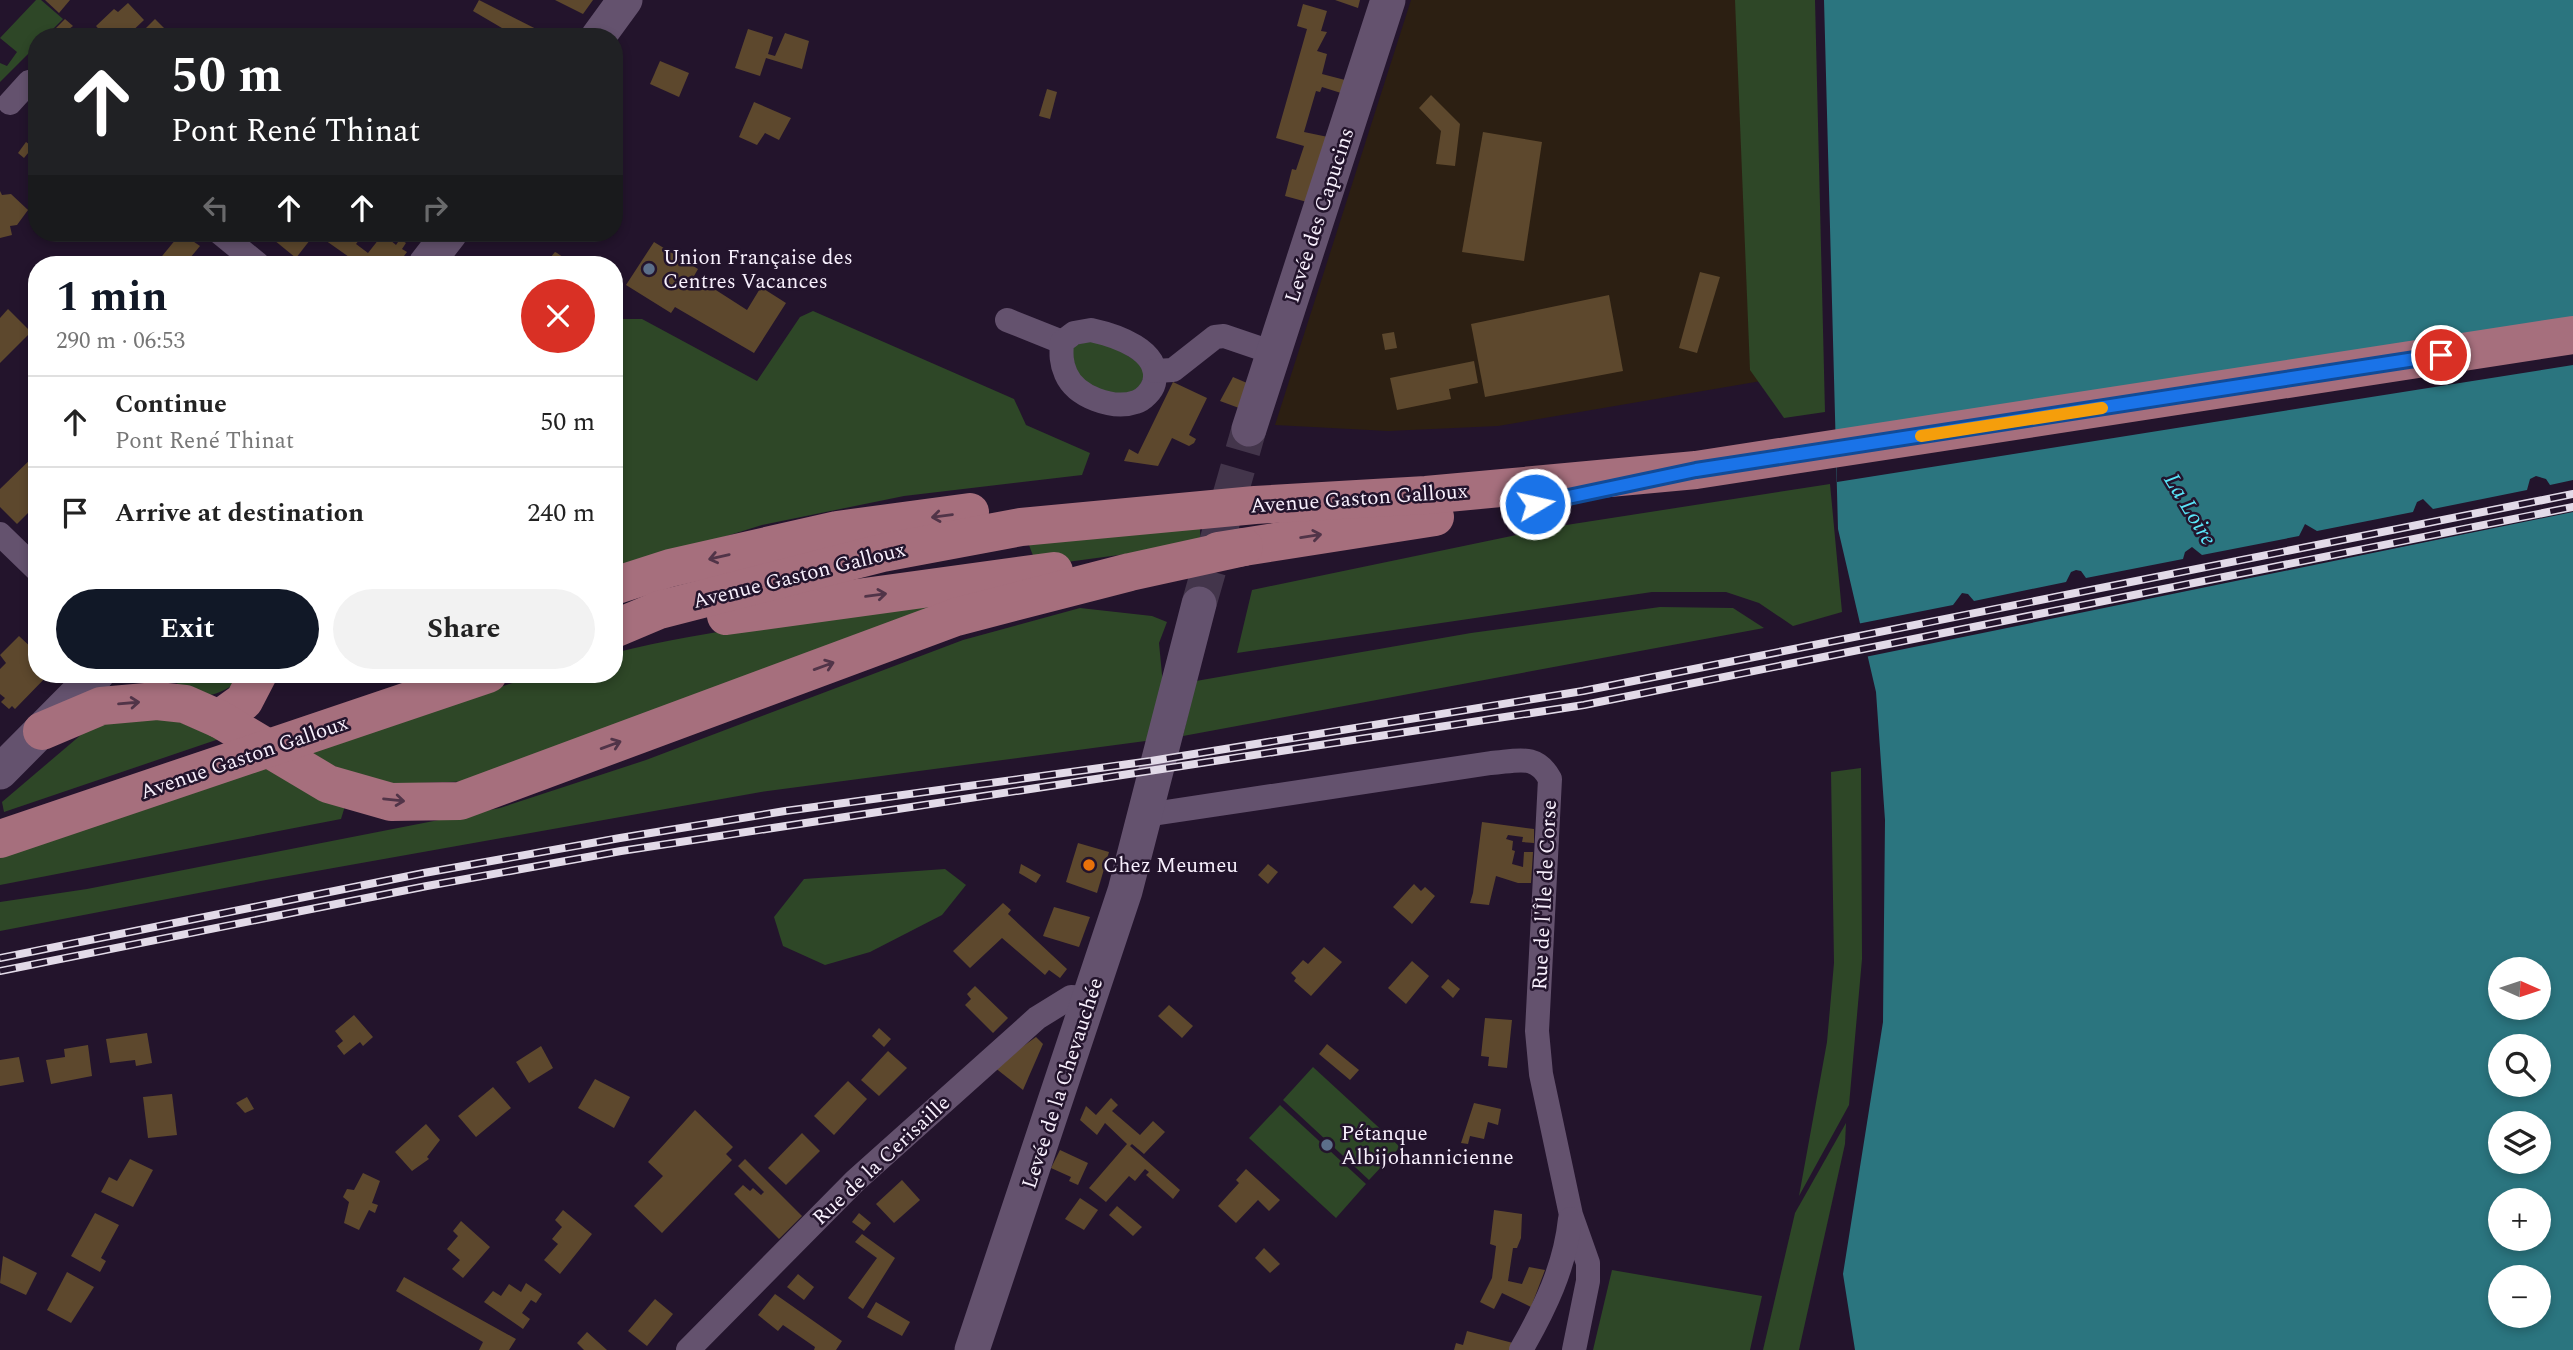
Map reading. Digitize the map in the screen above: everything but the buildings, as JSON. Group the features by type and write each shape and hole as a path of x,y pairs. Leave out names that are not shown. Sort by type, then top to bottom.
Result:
{"main road":[{"path":"1713,468 2573,335"},
{"name":"Avenue Gaston Galloux","path":"623,627 659,610 1015,517 1426,495 1713,468"},
{"name":"Avenue Gaston Galloux","path":"623,630 1244,547 1562,500 1713,468"},
{"path":"623,583 670,568 837,530 1015,517"},
{"path":"169,683 202,711 328,784 391,802 460,801 956,617 1130,572 1244,547"},
{"path":"42,731 101,706 157,701 202,711 244,701 253,683"},
{"name":"Avenue Gaston Galloux","path":"1,839 462,683"}],"street":[{"path":"605,28 625,0"},
{"name":"Levée des Capucins","path":"1249,429 1388,0"},
{"path":"10,103 28,83"},
{"path":"231,242 248,256"},
{"path":"432,256 443,242"},
{"path":"1007,320 1062,342"},
{"path":"1091,330 1110,334 1144,353 1155,372 1154,386 1137,402 1101,402 1082,391 1067,377 1061,359 1062,342 1074,333 1091,330"},
{"path":"1155,372 1173,370 1215,337 1224,336 1274,353"},
{"path":"0,534 28,561"},
{"path":"1146,815 1199,604"},
{"path":"0,751 67,683"},
{"path":"0,772 88,683"},
{"name":"Rue de l'Île de Corse","path":"1146,815 1491,764 1531,760 1542,765 1550,779 1537,1031 1541,1074 1571,1214 1585,1252 1588,1281 1574,1350"},
{"name":"Levée de la Chevauchée","path":"972,1350 1090,998 1146,815"},
{"name":"Rue de la Cerisaille","path":"688,1350 855,1181 1037,1018 1071,997 1090,998"},
{"name":"Rue de l'Île de Corse","path":"1521,1350 1553,1288 1566,1252 1571,1214"}],"shaded area":[{"path":"36,0 41,0 63,19 54,28 28,28 28,54 0,82 0,63 7,66 17,52 0,38"},
{"path":"1411,0 1742,0 1773,379 1498,426 1388,431 1275,425"},
{"path":"1735,0 1815,0 1825,412 1784,418 1750,370"},
{"path":"813,311 1014,399 1026,425 1090,453 1082,475 904,496 762,525 623,568 623,319 642,319 757,381 800,317"},
{"path":"1101,339 1147,368 1139,389 1118,397 1079,381 1070,346"},
{"path":"1830,484 1842,612 1793,626 1759,603 1726,592 1652,592 1237,653 1252,590 1560,526"},
{"path":"1199,516 1201,544 1037,566 1024,532"},
{"path":"1005,585 478,781 389,784 340,770 308,752 512,683 623,683 623,651 701,635"},
{"path":"1660,607 1733,608 1764,628 1183,736 1196,681 1471,633"},
{"path":"1080,608 1152,616 1167,622 1159,643 1163,685 1153,740 761,792 266,880 0,931 0,902 87,889 500,808 646,760 963,640"},
{"path":"177,683 235,683 218,693 208,695 189,692"},
{"path":"120,719 172,719 219,739 4,812 2,802 89,728"},
{"path":"268,766 345,806 341,819 0,885 0,855"},
{"path":"1861,768 1862,959 1849,1105 1799,1196 1827,1042 1834,963 1831,772"},
{"path":"945,869 966,885 942,915 870,952 825,965 783,946 774,917 804,879"},
{"path":"1313,1067 1400,1147 1369,1180 1283,1100"},
{"path":"1280,1105 1366,1184 1336,1218 1249,1138"},
{"path":"1846,1123 1845,1144 1799,1350 1763,1350 1795,1213"},
{"path":"1612,1270 1762,1296 1750,1350 1593,1350"}],"water":[{"name":"La Loire","path":"1824,0 2573,0 2573,1350 1855,1350 1843,1274 1883,1022 1885,820 1876,692 1838,529"}],"pier":[{"path":"2573,323 2573,365 1837,482 1836,437"},
{"path":"2536,476 2546,479 2550,485 2573,480 2573,512 1865,657 1857,624 1953,605 1962,593 1968,594 1974,601 2066,582 2071,572 2076,570 2081,571 2086,578 2183,559 2185,552 2192,547 2202,555 2299,536 2305,524 2317,531 2413,512 2417,502 2423,499 2433,509 2527,490 2530,479"}],"tunnel":[{"path":"1199,604 1249,429"}],"railway":[{"path":"0,958 424,873 620,838 785,811 1151,761 1583,691 2573,494"},
{"path":"0,971 427,886 621,851 1584,705 2573,507"}],"slow traffic":[{"path":"1921,436 2102,408"}],"place":[{"name":"Union Française des Centres Vacances","path":"649,269"},
{"name":"Chez Meumeu","path":"1089,865"},
{"name":"Pétanque Albijohannicienne","path":"1327,1145"}],"route":[{"path":"1535,504 1696,470 2441,355"}]}
